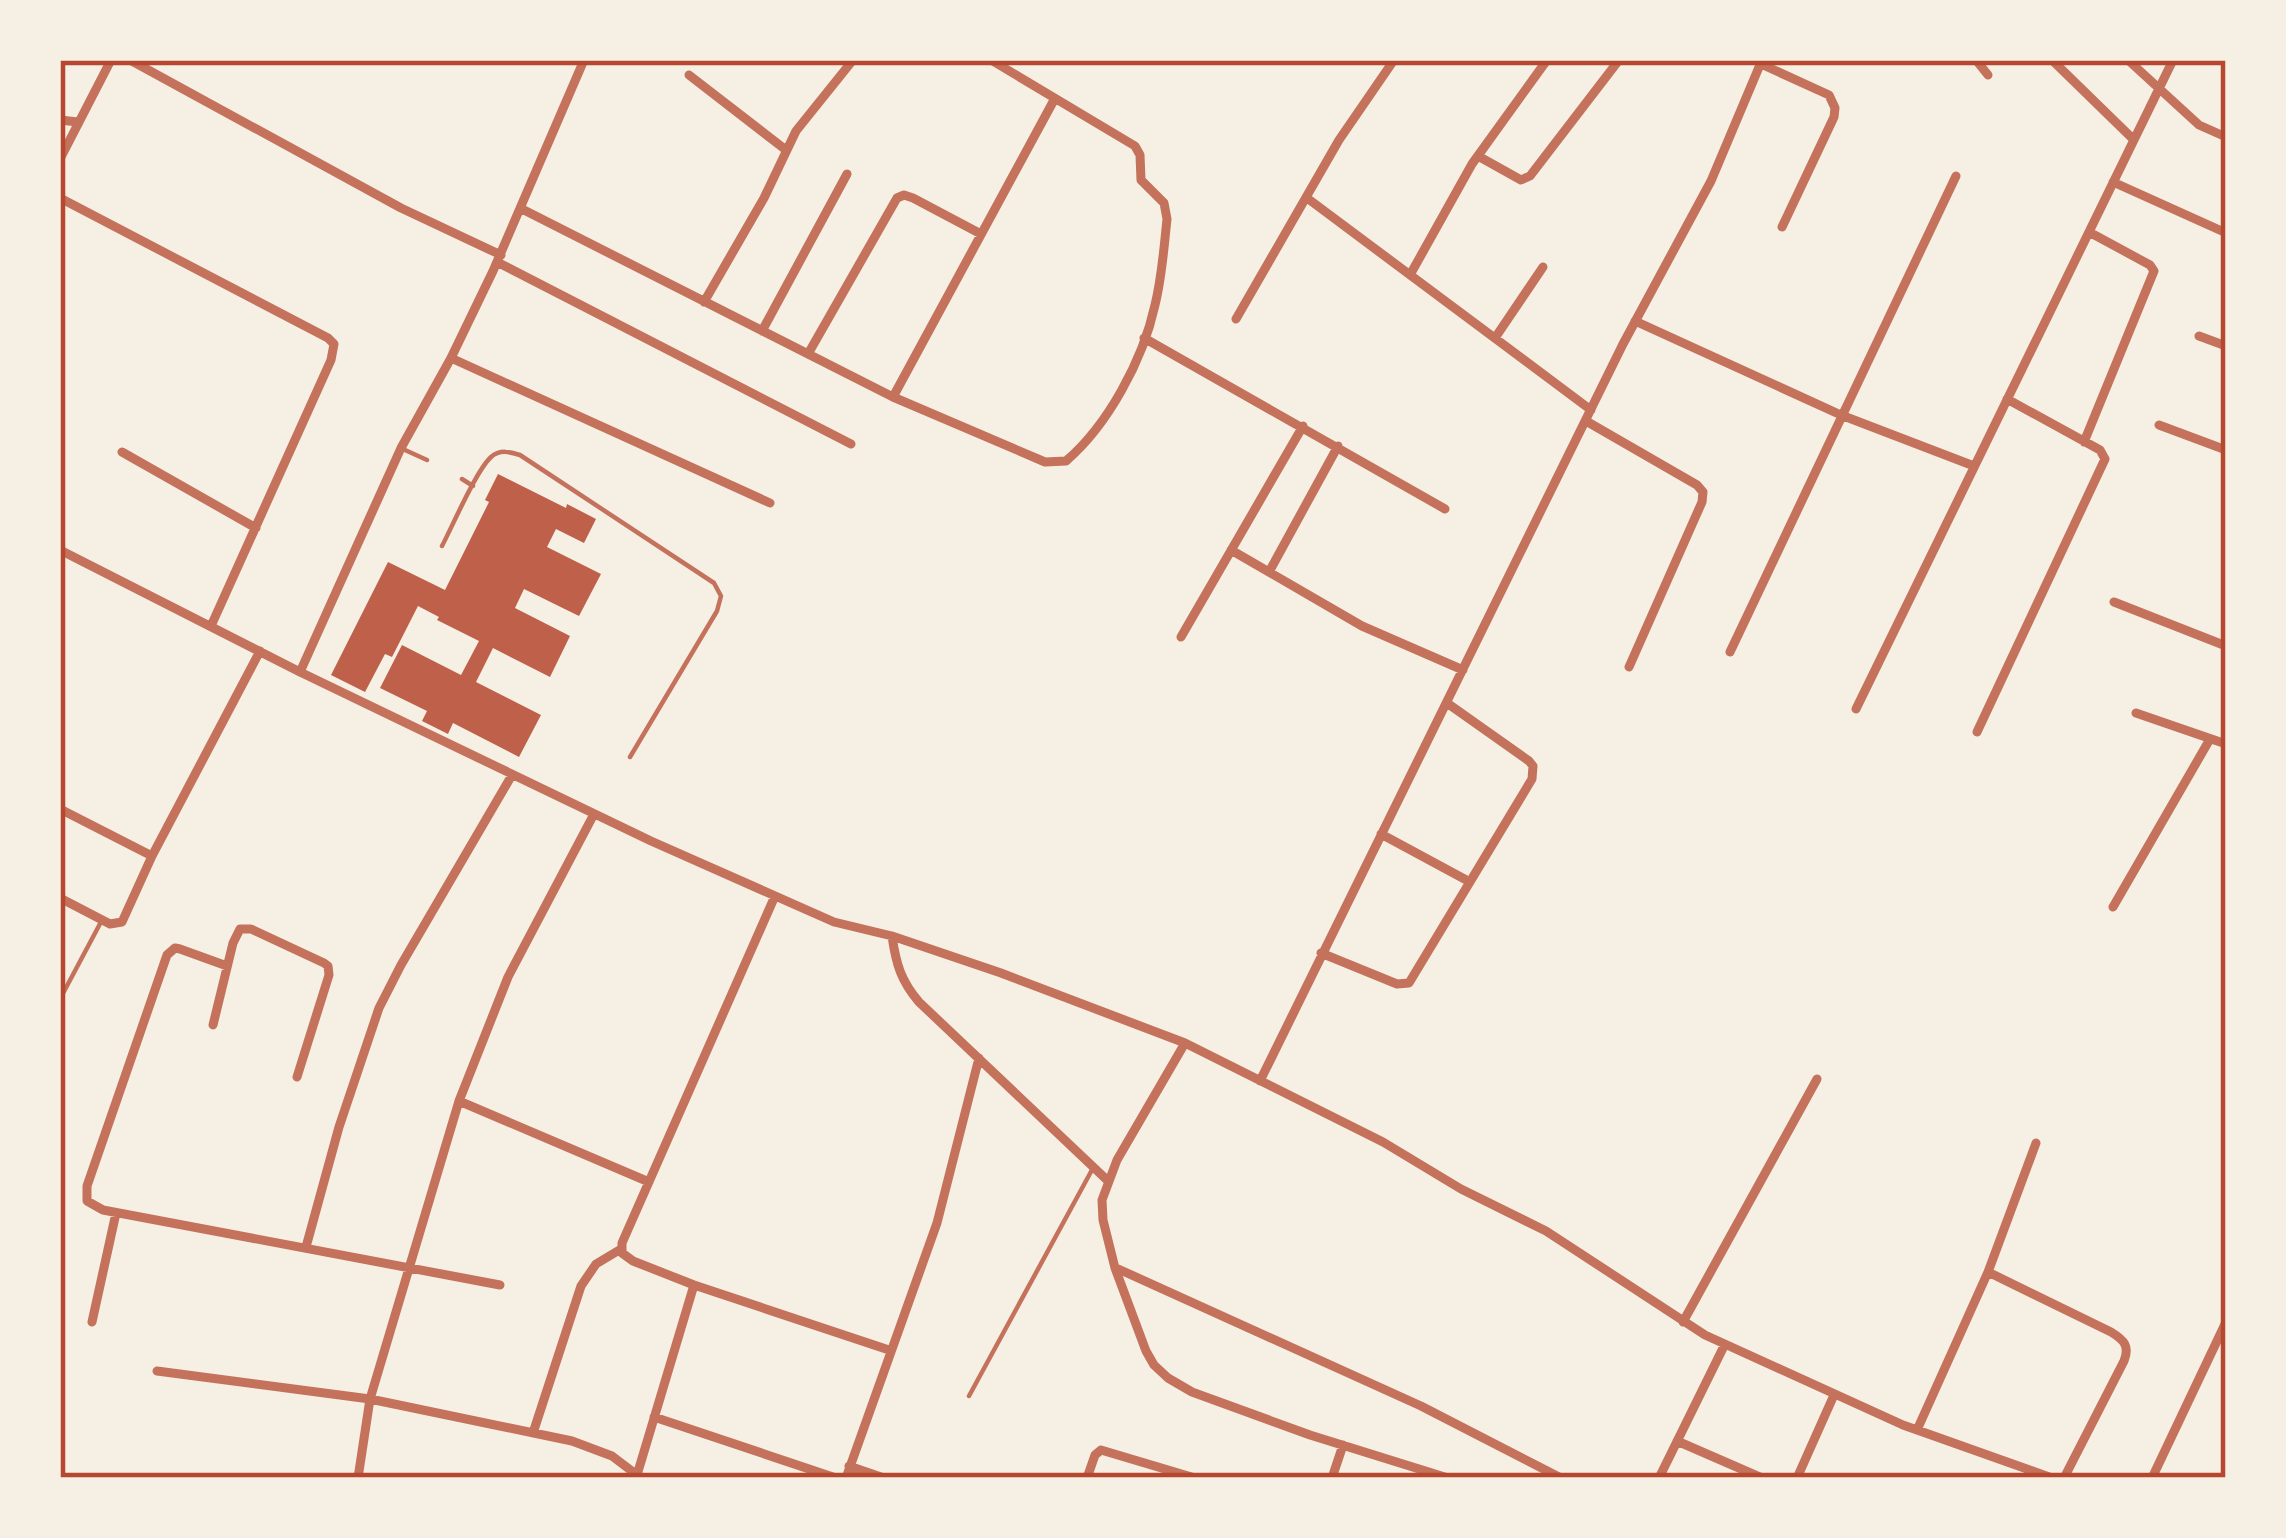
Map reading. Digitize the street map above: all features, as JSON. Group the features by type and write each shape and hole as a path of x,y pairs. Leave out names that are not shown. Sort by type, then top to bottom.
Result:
{"street":[{"path":"60,159 111,60"},
{"path":"130,60 851,444"},
{"path":"300,672 401,448 499,258 584,60"},
{"path":"520,208 893,397 1045,462 1066,461 1112,411 1144,338 1156,302 1166,206 1141,181 1135,146 991,60"},
{"path":"1236,319 1339,140 1394,60"},
{"path":"1410,275 1478,156 1547,60"},
{"path":"1478,156 1521,180 1530,176 1619,60"},
{"path":"1976,60 1988,75"},
{"path":"2052,60 2132,139"},
{"path":"2128,60 2199,124 2226,137"},
{"path":"1856,709 2173,60"},
{"path":"704,302 806,116 850,61"},
{"path":"1260,1081 1634,321 1711,181 1761,62 1829,95 1835,107 1782,226"},
{"path":"689,75 786,150"},
{"path":"893,397 1054,100"},
{"path":"60,120 78,122"},
{"path":"762,331 847,173"},
{"path":"1730,652 1956,176"},
{"path":"2113,182 2224,232"},
{"path":"60,198 334,344 332,360 211,626"},
{"path":"808,355 897,198 913,198 981,233"},
{"path":"1307,198 1495,338 1588,416 1697,484 1702,502 1629,667"},
{"path":"2084,442 2154,271 2089,232"},
{"path":"1495,338 1543,267"},
{"path":"1634,321 1841,415 1974,466"},
{"path":"2199,336 2226,346"},
{"path":"1144,338 1445,508"},
{"path":"451,358 770,503"},
{"path":"1977,732 2104,462 2103,453 2007,399"},
{"path":"2159,425 2226,450"},
{"path":"1181,637 1303,426"},
{"path":"1269,572 1338,446"},
{"path":"122,452 256,528"},
{"path":"60,550 512,775 834,922 1001,973 1185,1043 1384,1142 1461,1189 1546,1231 1683,1322 1725,1344 1917,1430 2052,1478"},
{"path":"1231,550 1362,626 1463,670"},
{"path":"2114,602 2226,646"},
{"path":"60,898 110,924 122,922 260,651"},
{"path":"1321,952 1397,984 1409,983 1534,773 1528,761 1447,703"},
{"path":"2136,712 2226,744"},
{"path":"2114,907 2210,739"},
{"path":"306,1247 379,1008 512,775"},
{"path":"60,809 152,856"},
{"path":"358,1478 370,1399 459,1101 508,977 594,814"},
{"path":"1381,834 1470,882"},
{"path":"533,1433 581,1286 596,1264 621,1249 775,896"},
{"path":"213,1025 236,936 244,928 328,966 297,1077"},
{"path":"892,936 904,984 1107,1180"},
{"path":"227,966 181,949 167,955 87,1186 87,1201 116,1213 500,1285"},
{"path":"1185,1043 1107,1180 1102,1200 1115,1268 1154,1365 1192,1392 1448,1478"},
{"path":"884,1478 847,1472 938,1223 979,1058"},
{"path":"1683,1322 1817,1079"},
{"path":"459,1101 649,1182"},
{"path":"1917,1430 1988,1272 2036,1143"},
{"path":"92,1322 116,1213"},
{"path":"621,1249 626,1258 694,1285 890,1350"},
{"path":"1115,1268 1421,1406 1562,1478"},
{"path":"1988,1272 2111,1332 2128,1348 2064,1478"},
{"path":"157,1371 370,1399 533,1433 596,1449 639,1476 694,1285"},
{"path":"2152,1478 2226,1322"},
{"path":"1659,1478 1725,1344"},
{"path":"1797,1478 1834,1395"},
{"path":"654,1417 836,1478"},
{"path":"1677,1441 1762,1478"},
{"path":"1332,1478 1342,1445"},
{"path":"1088,1478 1101,1450 1195,1478"}],"lane":[{"path":"401,448 427,460"},
{"path":"442,546 473,486 492,456 501,452 520,455 714,583 721,596 717,611 630,757"},
{"path":"462,479 473,486"},
{"path":"60,999 102,920"},
{"path":"970,1396 1093,1168"}],"building":[{"path":"498,474 596,519 584,543 556,529 547,547 601,574 579,616 524,589 515,608 570,636 550,677 493,648 476,682 541,715 519,757 453,723 448,734 422,721 427,711 380,688 402,645 461,675 479,641 418,606 392,657 385,654 365,692 331,675 388,562 445,590"}]}
